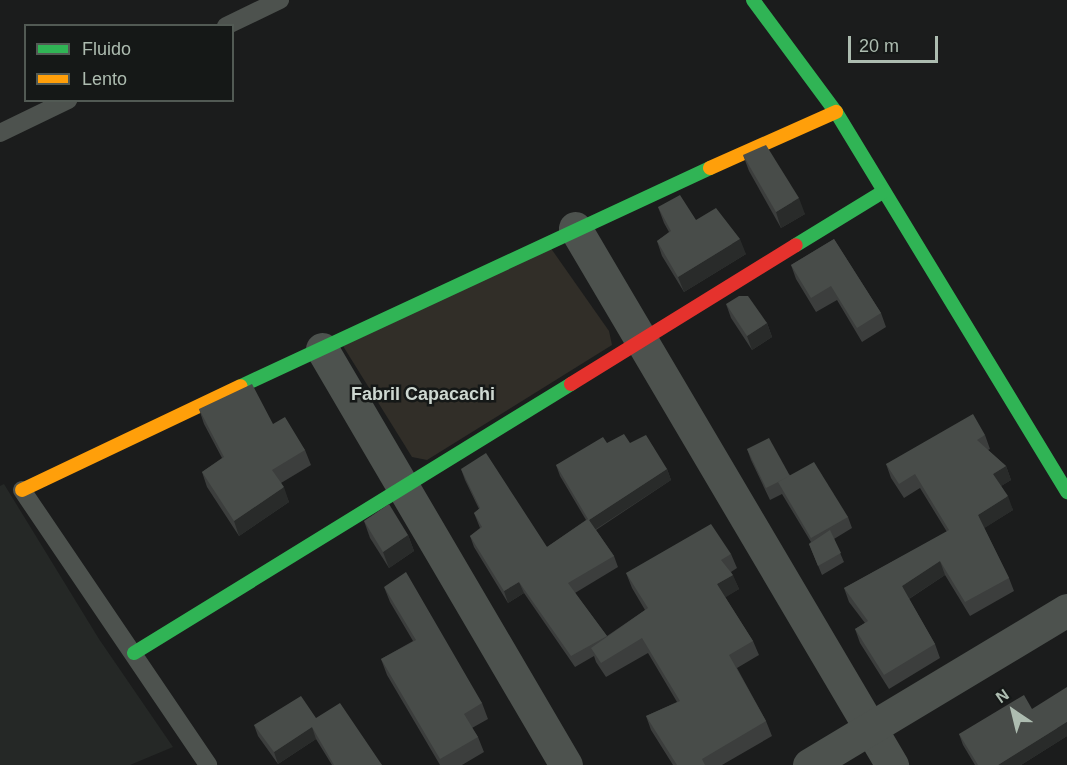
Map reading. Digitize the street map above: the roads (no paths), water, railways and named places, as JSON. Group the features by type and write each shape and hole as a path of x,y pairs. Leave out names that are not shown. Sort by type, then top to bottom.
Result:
{"street":[{"path":"753,0 836,112 1067,492"},
{"path":"22,490 322,350 575,228 836,112"},
{"path":"134,653 884,191"},
{"path":"575,228 644,338 869,730 892,765"},
{"path":"322,350 405,484 566,765"},
{"path":"809,765 1067,610"}],"lane":[{"path":"230,24 280,0"},
{"path":"0,133 64,102"},
{"path":"22,490 208,765"}],"district":[{"name":"Fabril Capacachi","path":"423,394"}]}
